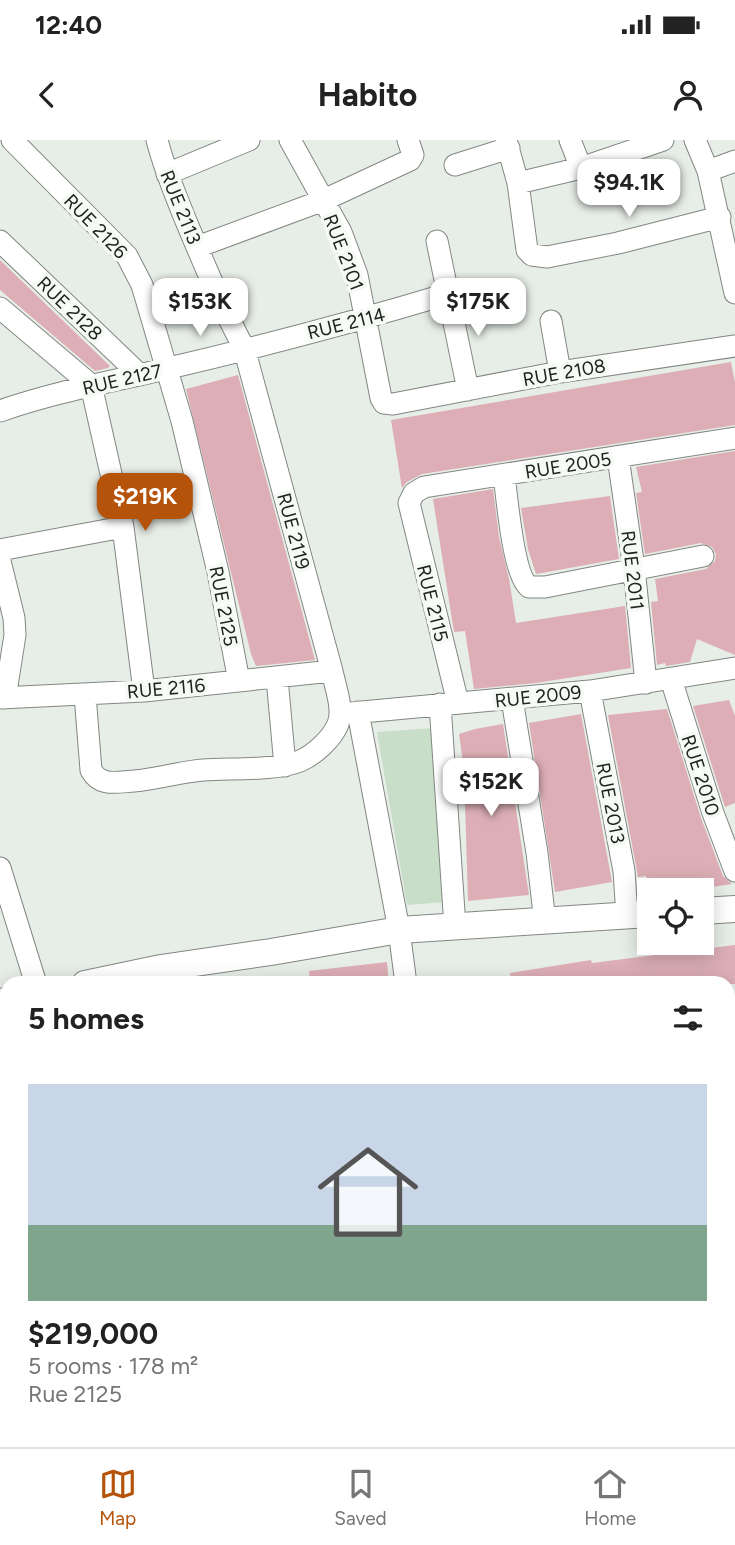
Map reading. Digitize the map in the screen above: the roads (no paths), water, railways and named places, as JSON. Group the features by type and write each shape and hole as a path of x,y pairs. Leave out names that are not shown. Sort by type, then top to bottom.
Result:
{"street":[{"name":"RUE 2126","path":"12,140 127,256 142,285 166,369"},
{"name":"RUE 2113","path":"157,140 167,174 197,247 244,348"},
{"path":"167,174 249,140"},
{"name":"RUE 2101","path":"290,140 341,232 357,275 381,398 384,403 393,404"},
{"path":"197,247 324,200 410,160 413,155 408,140"},
{"path":"570,140 581,168"},
{"path":"518,183 581,168 663,140"},
{"path":"695,140 708,171 735,293"},
{"path":"456,165 507,144 518,183 527,250 532,255 547,257 618,243 720,217"},
{"path":"708,171 735,161"},
{"path":"438,241 468,390"},
{"name":"RUE 2128","path":"0,242 140,374"},
{"name":"RUE 2114","path":"244,348 447,295"},
{"path":"0,308 91,385 123,527 144,691"},
{"path":"551,321 560,372"},
{"name":"RUE 2108","path":"393,404 560,372 735,346"},
{"name":"RUE 2127","path":"0,411 91,385 244,348"},
{"name":"RUE 2119","path":"244,348 332,671 361,738 399,930 405,976"},
{"name":"RUE 2125","path":"166,369 182,421 218,572 239,681"},
{"name":"RUE 2005","path":"409,503 414,493 424,487 735,438"},
{"name":"RUE 2011","path":"618,457 634,568 646,683"},
{"path":"504,475 521,578 528,587 545,587 703,556"},
{"name":"RUE 2115","path":"409,503 449,704 455,927"},
{"path":"0,550 123,527"},
{"path":"0,561 14,618 15,635 2,698"},
{"name":"RUE 2009","path":"349,713 590,691 735,668"},
{"name":"RUE 2116","path":"2,698 144,691 332,671"},
{"path":"277,678 285,766"},
{"name":"RUE 2010","path":"671,679 709,802 735,871"},
{"name":"RUE 2013","path":"590,691 624,872 637,912"},
{"path":"85,695 91,770 101,782 142,780 200,770 285,766 301,761 326,741 349,713"},
{"path":"512,699 545,922"},
{"path":"0,868 34,976"},
{"path":"714,910 735,909"},
{"path":"162,976 399,930 637,915"}]}
